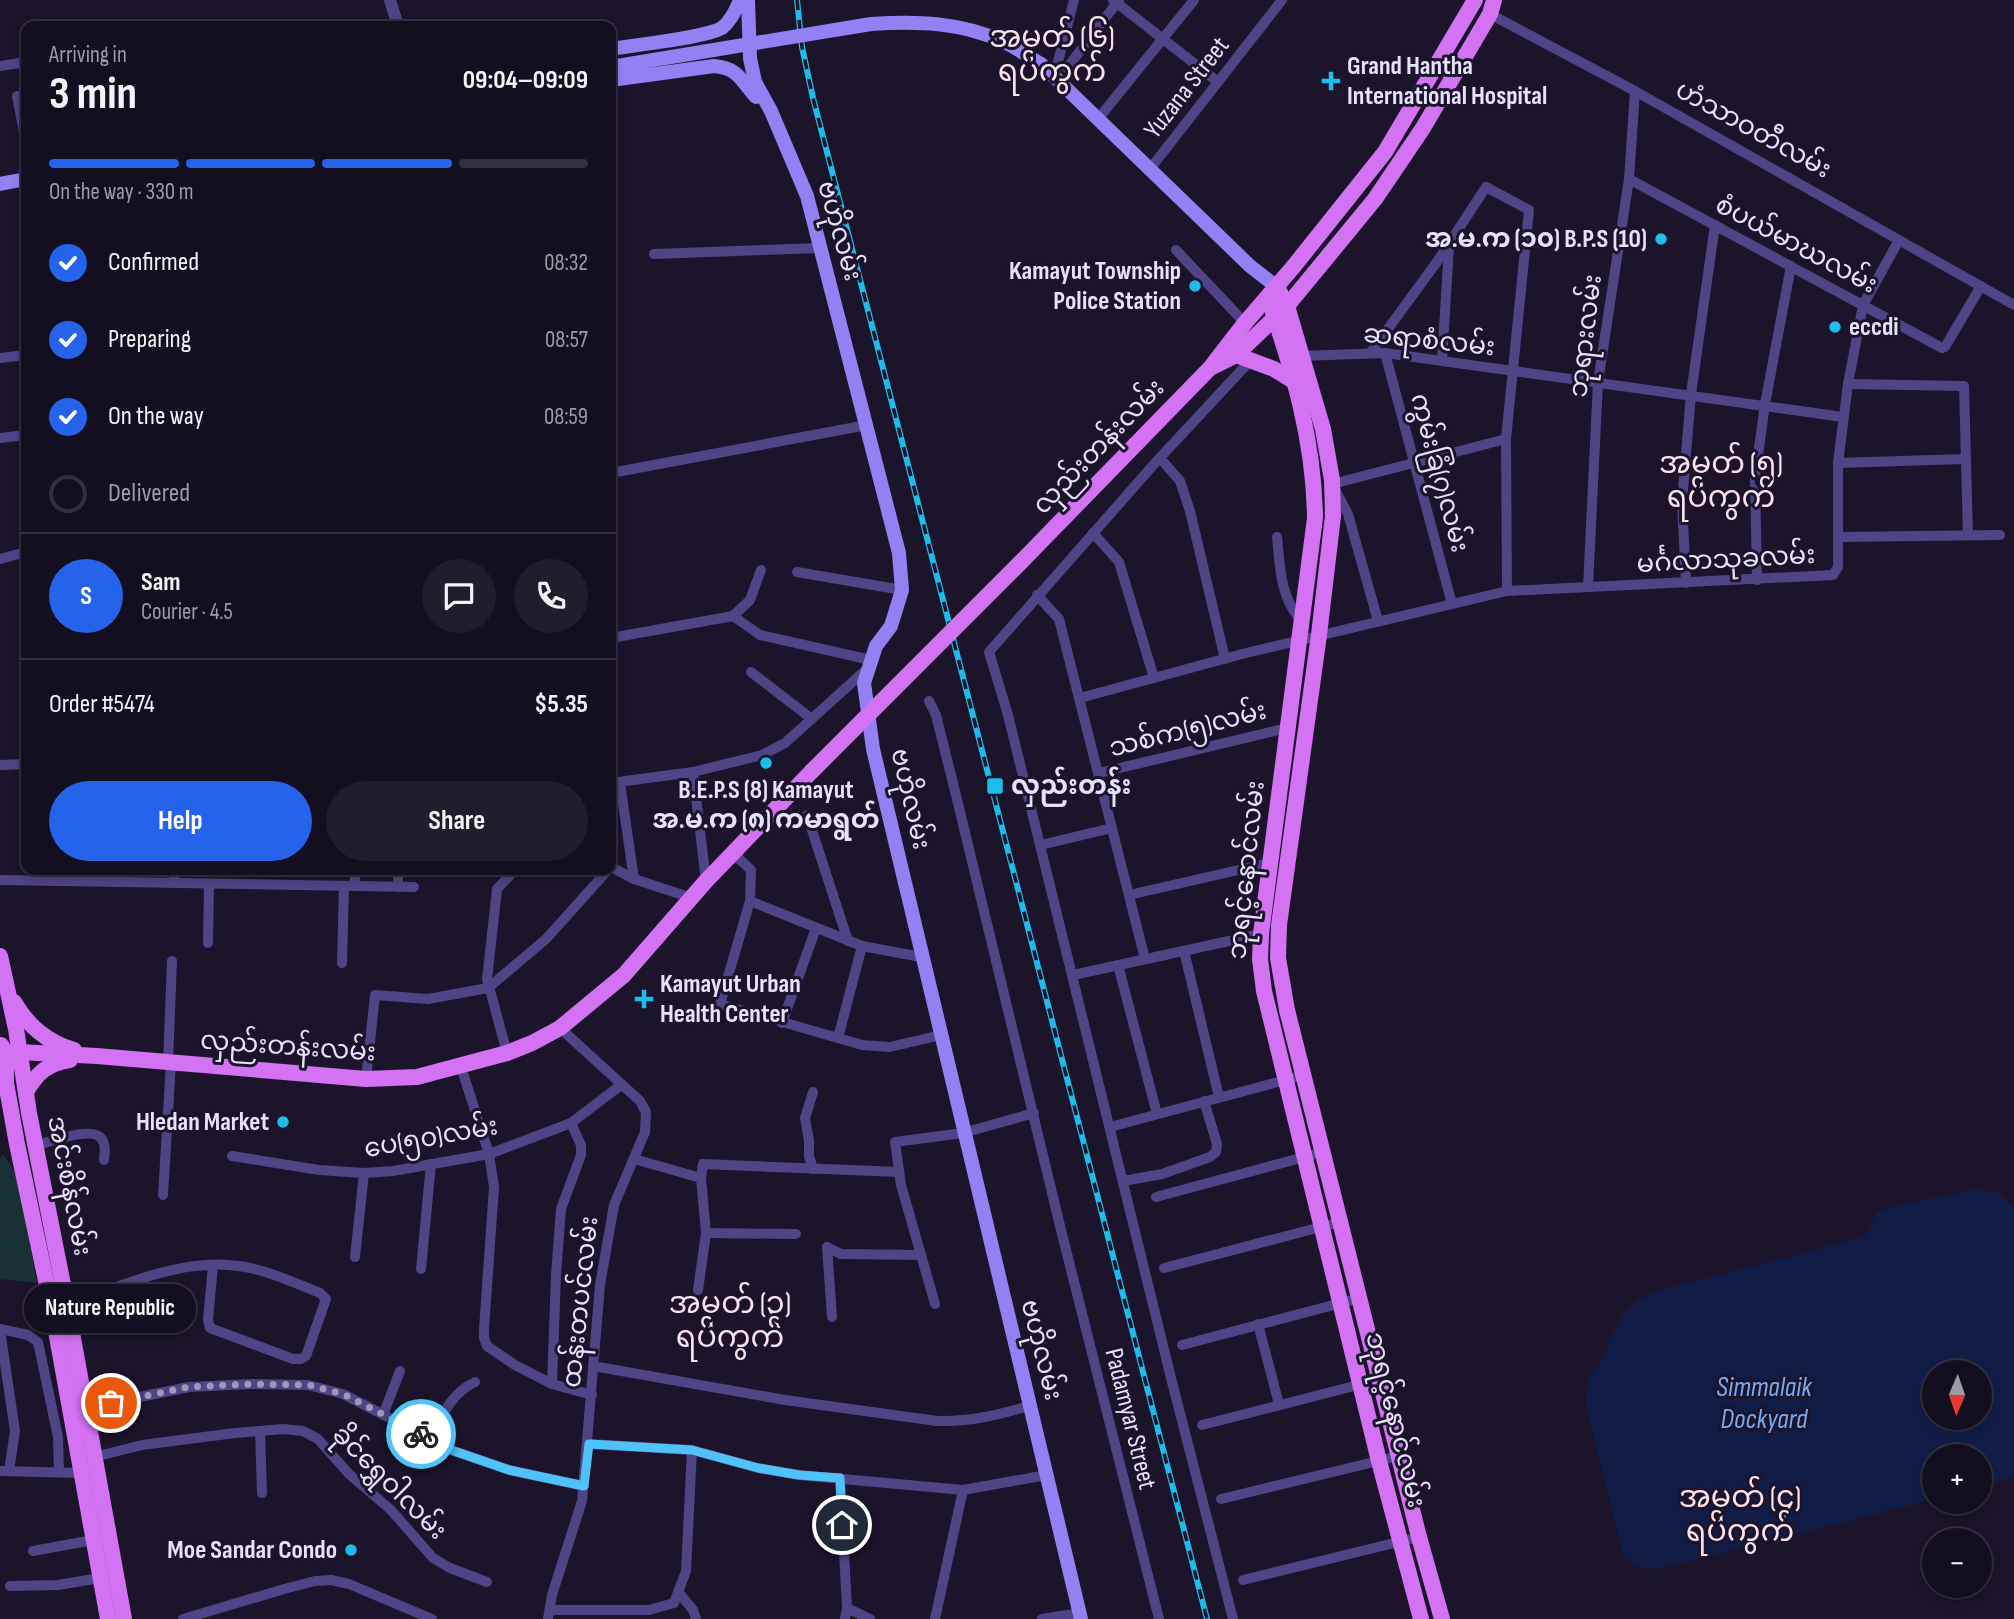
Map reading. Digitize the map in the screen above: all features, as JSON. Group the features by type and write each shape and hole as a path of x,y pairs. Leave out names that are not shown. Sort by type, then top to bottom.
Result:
{"main road":[{"path":"616,48 704,34 722,27 733,15 740,0"},
{"name":"ဗဟိုလမ်း","path":"748,0 750,58 755,82 771,111 807,196 899,554 902,590 891,626 876,646 864,683 873,749 1081,1616"},
{"path":"616,66 871,24 940,23 974,31 1005,42 1041,64 1250,266 1272,292 1385,152 1472,1"},
{"name":"ဟံသာဝတီလမ်း","path":"1472,1 1492,7"},
{"name":"လှည်းတန်းလမ်း","path":"1211,367 1244,358 1375,199 1423,128 1492,7"},
{"path":"616,78 714,66 726,67 740,76 751,92 771,111"},
{"path":"0,184 21,180"},
{"name":"လှည်းတန်းလမ်း","path":"5,1051 97,1056 366,1079 417,1077 507,1053 559,1028 624,975 706,881 812,771 1211,367 1272,292"},
{"name":"ဘုရင့်နောင်လမ်း","path":"1272,292 1301,356 1323,429 1332,484 1333,516 1279,925 1278,958 1287,1010 1442,1619"},
{"name":"ဘုရင့်နောင်လမ်း","path":"1281,311 1308,436 1315,518 1269,867 1260,960 1264,990 1379,1461 1421,1619"},
{"path":"1244,358 1274,369 1295,382"},
{"path":"1288,723 1307,720"},
{"path":"1279,793 1297,795"},
{"path":"1269,867 1286,873"},
{"path":"0,956 16,1029 5,1051 0,1097"},
{"path":"6,985 15,1005 34,1028 56,1044 97,1056"},
{"name":"အင်းစိန်လမ်း","path":"5,1051 26,1092 124,1619"},
{"name":"အင်းစိန်လမ်း","path":"5,1051 6,1083 52,1309 107,1619"},
{"path":"26,1092 33,1080 50,1065 97,1056"},
{"path":"0,1145 17,1144"}],"street":[{"path":"390,0 396,21"},
{"path":"1054,76 1074,0"},
{"path":"1098,119 1194,0"},
{"path":"1067,68 1116,1 1218,82"},
{"name":"Yuzana Street","path":"1150,169 1279,1"},
{"name":"ဟံသာဝတီလမ်း","path":"1492,7 2014,305"},
{"path":"0,66 21,63"},
{"name":"ဘုရားလမ်း","path":"1588,587 1598,382 1629,179 1635,91"},
{"path":"17,96 21,116"},
{"name":"စံပယ်မာဃလမ်း","path":"1629,179 1943,348 1981,286"},
{"path":"1371,352 1486,187 1529,210 1506,439 1507,591"},
{"path":"1686,583 1682,502 1691,394 1715,225"},
{"name":"မင်္ဂလာသုခလမ်း","path":"1080,698 1319,635 1507,591 1833,576 1838,568 1838,463 1847,384 1863,305 1899,240"},
{"path":"1442,361 1449,243"},
{"path":"654,254 820,248"},
{"path":"1176,250 1245,323"},
{"path":"1757,579 1755,477 1765,404 1791,266"},
{"name":"ဆရာစံလမ်း","path":"1301,356 1385,353 1843,417"},
{"name":"ကွမ်းခြံ(၇)လမ်း","path":"1385,353 1452,604"},
{"path":"0,358 21,356"},
{"path":"1233,1619 1041,845 989,652 1244,358"},
{"path":"1847,384 1962,384 1965,388 1968,535"},
{"path":"616,473 867,425"},
{"path":"0,438 21,436"},
{"path":"1378,621 1348,514 1332,484 1506,439"},
{"path":"1160,458 1180,481 1187,501 1224,659"},
{"path":"1838,463 1965,459"},
{"path":"1093,533 1119,562 1154,678"},
{"path":"1839,537 2000,535"},
{"path":"1277,537 1282,586 1291,608 1301,621"},
{"path":"0,559 21,553"},
{"path":"616,637 733,616 750,600 761,569"},
{"path":"797,572 902,590"},
{"path":"1037,595 1059,619 1145,959"},
{"path":"733,616 760,635 869,665"},
{"path":"616,783 693,772 762,755 780,746 869,665"},
{"path":"751,673 812,719"},
{"name":"Padamyar Street","path":"929,701 939,728 1159,1619"},
{"name":"သစ်က(၅)လမ်း","path":"1099,773 1288,723"},
{"path":"0,765 21,764"},
{"path":"693,772 706,881"},
{"path":"616,788 634,880"},
{"path":"807,815 848,941"},
{"path":"1041,845 1112,828"},
{"path":"733,853 751,870 750,901 719,1003 862,1045 890,1047 941,1035"},
{"path":"1129,895 1269,867"},
{"path":"616,871 634,880 692,898"},
{"path":"174,875 174,883"},
{"path":"342,963 349,886 354,875"},
{"path":"398,875 398,887"},
{"path":"507,1053 488,988 497,889 510,875"},
{"path":"366,1079 375,995 428,999 488,988 546,939 604,875"},
{"path":"0,880 414,887"},
{"path":"208,943 209,884"},
{"path":"750,901 862,946 921,957"},
{"path":"782,1023 816,928"},
{"path":"1073,975 1261,934"},
{"path":"838,1038 862,946"},
{"path":"1184,951 1219,1097"},
{"path":"163,1195 172,961"},
{"path":"1118,965 1157,1114"},
{"name":"ထန်းတပင်လမ်း","path":"549,1614 552,1595 582,1501 589,1444 600,1285 614,1205 645,1132 646,1112 640,1101 559,1028"},
{"path":"461,1066 489,1154 494,1187 484,1338 487,1346 515,1365 552,1384 592,1395"},
{"path":"1110,1127 1304,1075"},
{"name":"ပေ(၅၀)လမ်း","path":"232,1156 319,1170 364,1173 393,1171 489,1154 571,1123 621,1085"},
{"path":"813,1092 805,1118 813,1169"},
{"path":"1123,1181 1162,1174 1210,1157 1216,1152 1204,1101"},
{"path":"935,1304 899,1172 895,1142 964,1133 1034,1113"},
{"path":"552,1384 561,1209 581,1155 581,1145 571,1123"},
{"path":"35,1146 67,1136 94,1133 102,1138 105,1146 104,1160"},
{"path":"1156,1197 1323,1152"},
{"path":"634,1159 701,1178"},
{"path":"421,1269 431,1164"},
{"path":"698,1290 706,1233 701,1178 703,1164 899,1172"},
{"path":"355,1257 364,1173"},
{"path":"1164,1268 1340,1222"},
{"path":"706,1233 796,1234"},
{"path":"832,1317 827,1247 841,1254 921,1255"},
{"path":"67,1305 136,1280 190,1267 213,1265 235,1265 260,1270 320,1293 327,1299 306,1356 293,1359 210,1328 208,1320 213,1265"},
{"path":"1182,1345 1360,1298"},
{"path":"1258,1324 1279,1404"},
{"path":"59,1472 58,1437 38,1342 28,1335 0,1329 15,1430 4,1471 80,1473"},
{"path":"593,1366 785,1400 937,1421 957,1422 987,1418 1029,1406"},
{"path":"383,1415 400,1371"},
{"path":"431,1439 449,1402 458,1392 475,1382"},
{"path":"85,1408 189,1387 239,1384 309,1385 343,1394 454,1451 509,1470 584,1486"},
{"path":"1202,1425 1362,1384"},
{"path":"260,1431 262,1493"},
{"name":"ခိုင်ရွှေဝါလမ်း","path":"94,1457 142,1445 260,1431 303,1431 318,1439 349,1474 391,1510 433,1558 450,1568 486,1581"},
{"path":"589,1444 692,1450 758,1468 799,1475 963,1490 1047,1475"},
{"path":"549,1614 649,1610 674,1603 686,1571 692,1450"},
{"path":"1221,1499 1399,1456"},
{"path":"840,1478 847,1608 845,1619"},
{"path":"935,1619 963,1490"},
{"path":"1243,1580 1419,1537"},
{"path":"33,1551 93,1540"},
{"path":"10,1586 58,1585 100,1578"},
{"path":"183,1619 284,1589 331,1580 349,1584 432,1619"},
{"path":"1412,1587 1431,1582"},
{"path":"679,1593 693,1610 696,1619"},
{"path":"847,1608 870,1619"},
{"path":"1042,1619 1081,1616"}],"green space":[{"path":"3,1154 17,1175 37,1283 0,1279 0,1159"}],"water":[{"name":"Simmalaik Dockyard","path":"1974,1190 1998,1192 2014,1209 2014,1478 1992,1484 1992,1444 1922,1444 1922,1502 1662,1568 1636,1566 1623,1555 1585,1401 1588,1381 1602,1360 1624,1312 1637,1301 1657,1291 1866,1235 1876,1214 1886,1208"}],"railway":[{"path":"797,0 802,47 813,98 1207,1619"}],"way so far":[{"path":"111,1403 189,1387 309,1385 343,1394 421,1434"}],"place":[{"name":"Grand Hantha International Hospital","path":"1331,81"},
{"name":"အ.မ.က (၁၀) B.P.S (10)","path":"1661,239"},
{"name":"Kamayut Township Police Station","path":"1195,286"},
{"name":"eccdi","path":"1835,327"},
{"name":"B.E.P.S (8) Kamayut အ.မ.က (၈) ကမာရွတ်","path":"766,763"},
{"name":"လှည်းတန်း","path":"995,786"},
{"name":"Kamayut Urban Health Center","path":"644,999"},
{"name":"Hledan Market","path":"283,1122"},
{"name":"Nature Republic","path":"111,1403"},
{"name":"Moe Sandar Condo","path":"351,1550"}],"district":[{"name":"အမှတ် (၆) ရပ်ကွက်","path":"1052,55"},
{"name":"အမှတ် (၅) ရပ်ကွက်","path":"1721,481"},
{"name":"အမှတ် (၃) ရပ်ကွက်","path":"730,1321"},
{"name":"အမှတ် (၄) ရပ်ကွက်","path":"1740,1515"}],"route":[{"path":"421,1434 454,1451 509,1470 584,1486 589,1444 707,1452 758,1468 840,1478 842,1525"}]}
